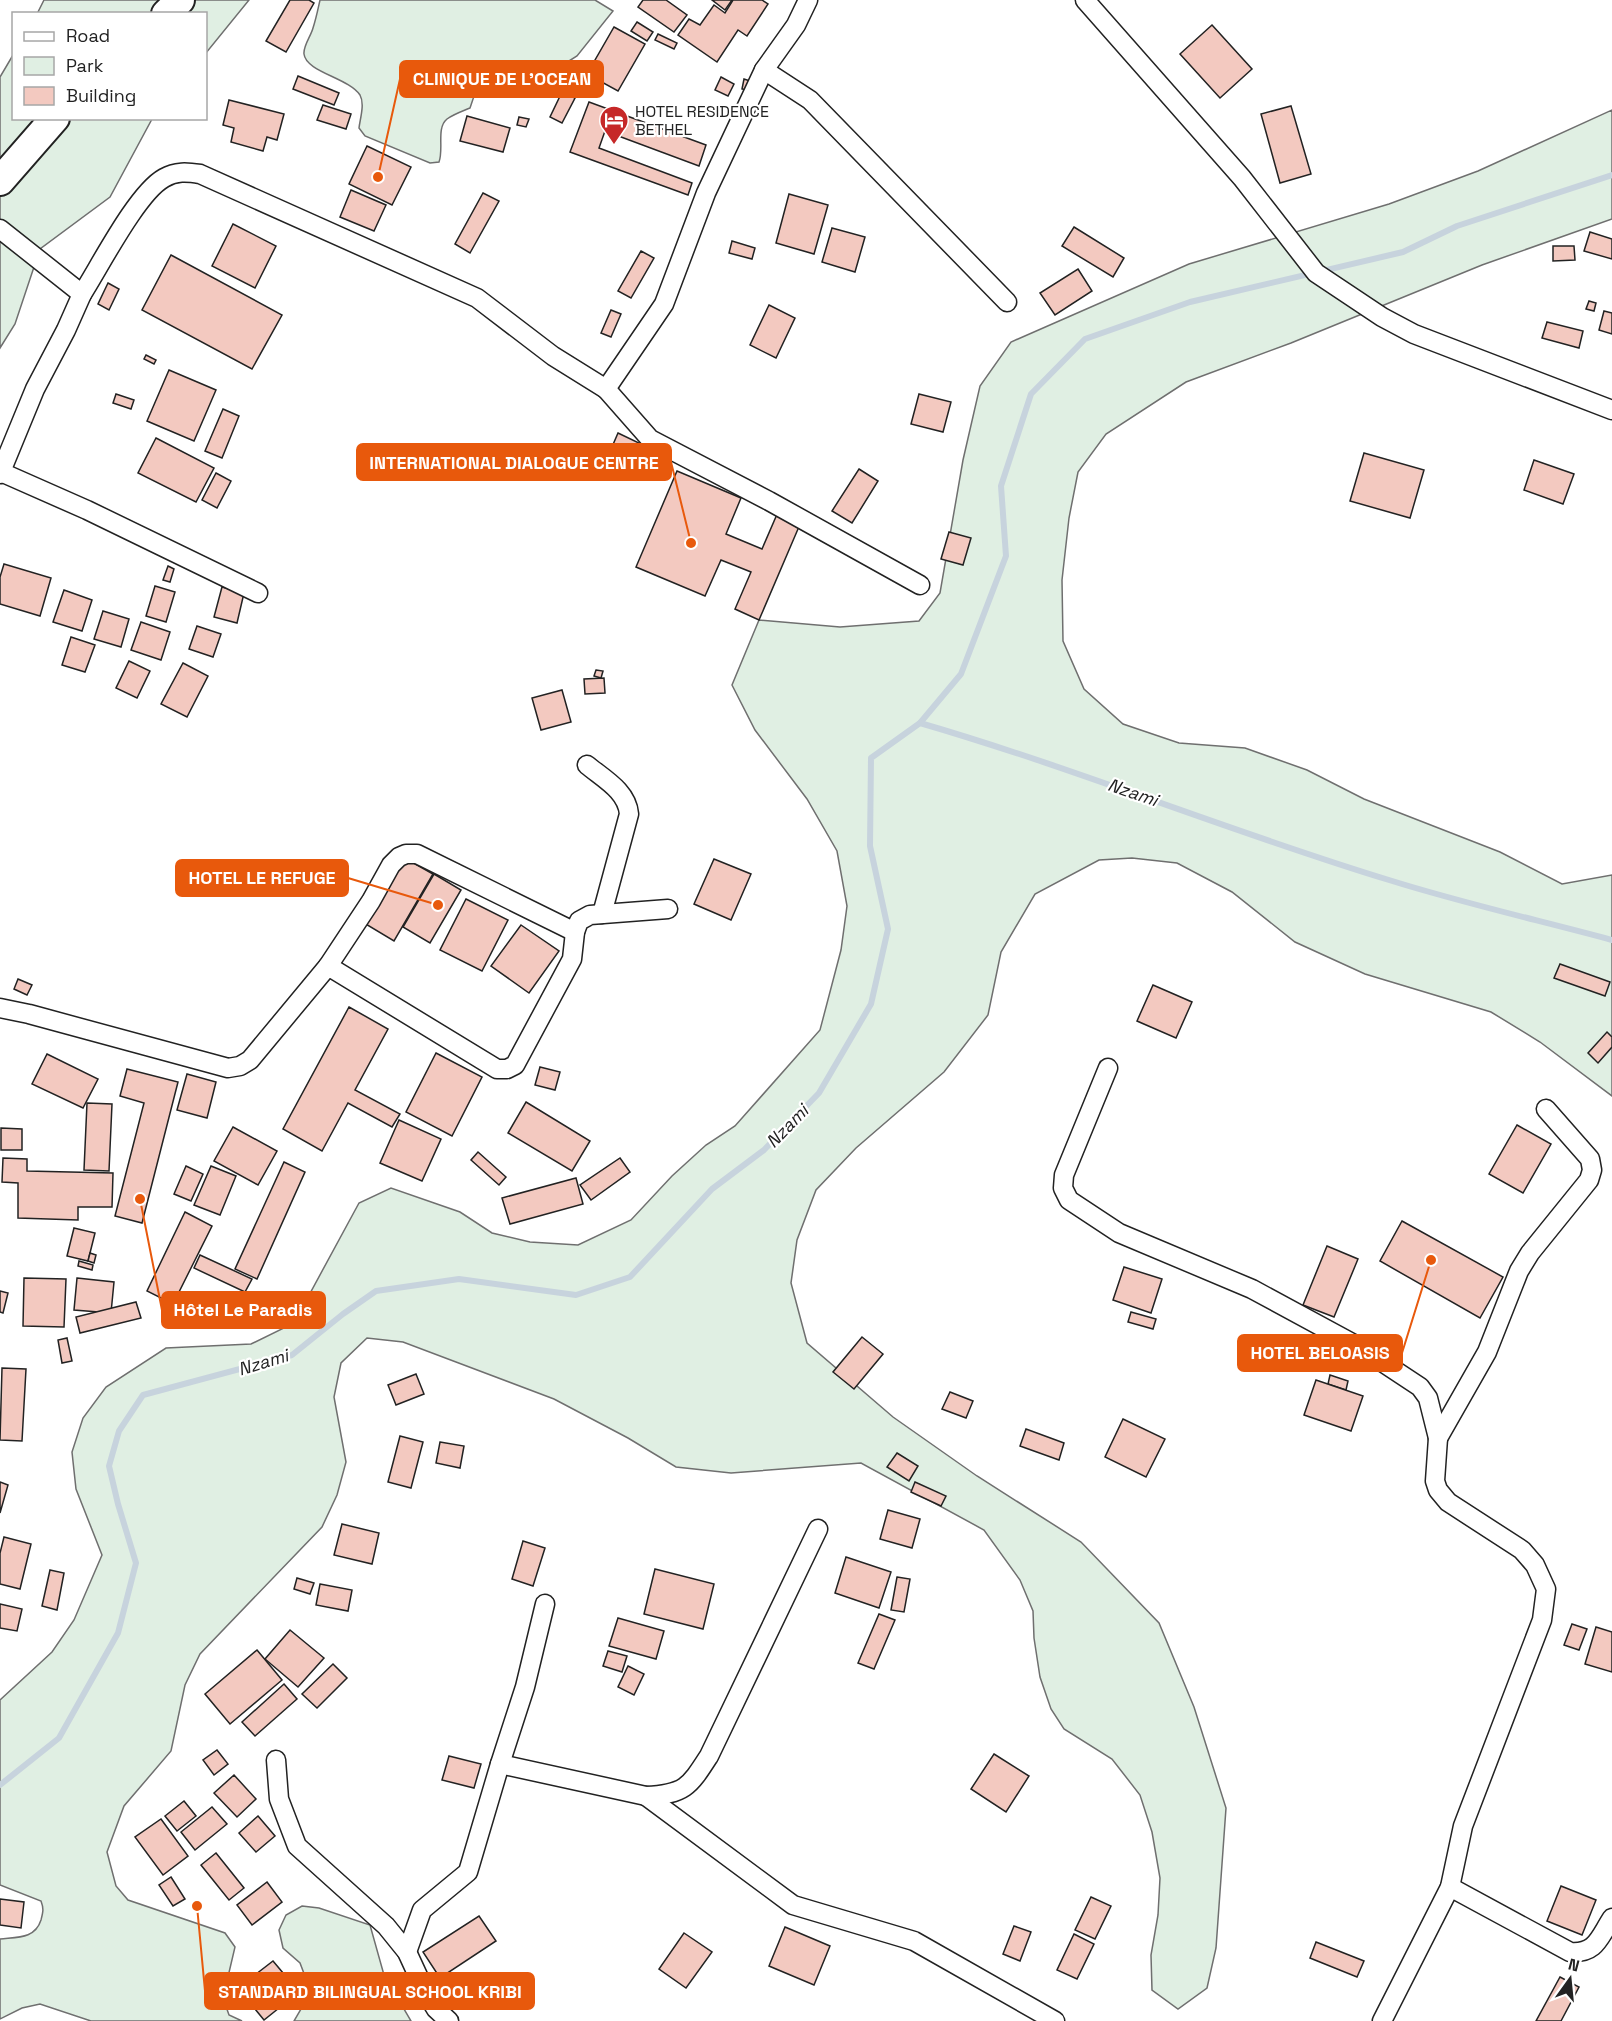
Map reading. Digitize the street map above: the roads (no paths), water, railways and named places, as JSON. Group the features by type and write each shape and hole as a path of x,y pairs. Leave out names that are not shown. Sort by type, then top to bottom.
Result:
{"highway":[{"path":"168,12 180,0"},
{"path":"0,181 53,120"}],"street":[{"path":"606,389 664,304 706,193 764,70 796,25 808,0"},
{"path":"1089,1 1242,178 1316,273 1382,317 1414,333 1612,410"},
{"path":"764,70 810,100 1007,302"},
{"path":"258,593 87,510 0,473 35,389 82,294 140,201 163,178 182,172 200,174 477,298 553,356 606,389 650,438 920,585"},
{"path":"0,229 82,294"},
{"path":"587,765 623,795 630,814 602,914"},
{"path":"0,1008 228,1068 240,1066 250,1060 328,966 372,901 391,865 406,854 417,854 575,932"},
{"path":"328,966 497,1069 507,1069 515,1065 572,959 575,932 583,917 668,909"},
{"path":"1108,1068 1064,1175 1063,1188 1069,1200 1119,1233 1252,1289 1361,1348 1420,1387 1428,1398 1438,1438 1435,1481 1438,1490 1448,1502 1522,1550 1535,1565 1546,1589 1542,1620 1464,1826 1450,1887 1382,2021"},
{"path":"1438,1438 1487,1352 1525,1262 1589,1180 1592,1170 1590,1159 1546,1108"},
{"path":"500,1764 646,1796 666,1795 682,1790 693,1780 709,1756 818,1529"},
{"path":"407,1952 422,1910 468,1872 525,1687 545,1604"},
{"path":"276,1760 279,1799 297,1846 386,1926 407,1952 424,1991 436,2009 449,2021"},
{"path":"646,1796 793,1905 914,1941 1055,2021"},
{"path":"1450,1887 1570,1952 1583,1953 1594,1947 1612,1918"}],"waterway":[{"path":"920,723 961,674 1006,556 1001,486 1031,394 1085,339 1190,302 1403,252 1457,226 1612,175"},
{"name":"Nzami","path":"0,1785 59,1738 118,1633 136,1563 109,1466 119,1431 143,1395 292,1355 376,1291 459,1279 576,1295 630,1277 712,1189 764,1150 819,1093 871,1004 888,929 870,846 871,758 920,723 1038,760 1271,842 1389,880 1612,940"}],"place":[{"name":"HOTEL RESIDENCE BETHEL","path":"614,146"},
{"name":"CLINIQUE DE L'OCEAN","path":"378,177"},
{"name":"INTERNATIONAL DIALOGUE CENTRE","path":"691,543"},
{"name":"HOTEL LE REFUGE","path":"438,905"},
{"name":"Hôtel Le Paradis","path":"140,1199"},
{"name":"HOTEL BELOASIS","path":"1431,1260"},
{"name":"STANDARD BILINGUAL SCHOOL KRIBI","path":"197,1906"}]}
